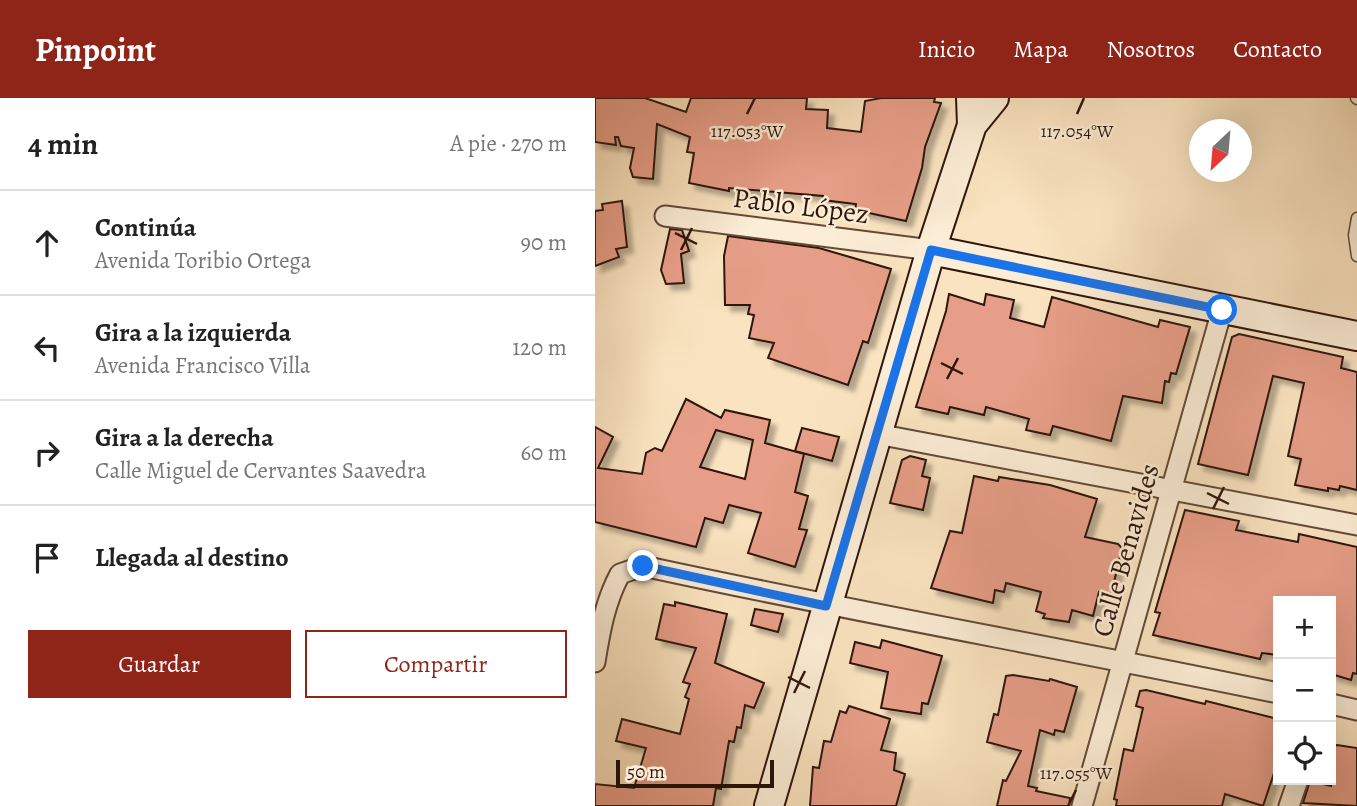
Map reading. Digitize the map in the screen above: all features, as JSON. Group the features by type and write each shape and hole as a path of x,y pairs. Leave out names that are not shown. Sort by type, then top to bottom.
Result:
{"main road":[{"path":"769,806 972,111 994,98"},
{"path":"931,250 1357,336"}],"street":[{"name":"Pablo López","path":"665,216 931,250"},
{"name":"Calle Benavides","path":"1081,806 1222,310"},
{"path":"877,434 1357,525"},
{"path":"595,662 602,618 620,574 643,566 826,606 1122,660 1273,692"},
{"path":"1336,705 1357,710"},
{"path":"1290,806 1296,785"}],"lane":[{"path":"1357,218 1354,236 1357,256"}],"building":[{"path":"595,98 645,98 686,112 691,98 807,98 806,109 828,110 827,128 861,132 865,101 881,98 935,98 934,102 941,103 925,147 922,168 906,221 855,210 856,204 823,200 823,196 729,188 729,191 689,183 694,153 687,152 690,137 657,124 653,179 633,177 630,168 634,148 621,146 618,137 615,137 616,145 595,142"},
{"path":"622,201 627,247 616,249 619,257 595,266 595,211 603,210 602,204"},
{"path":"670,229 682,230 689,251 681,254 684,283 666,284 661,270"},
{"path":"728,236 819,248 891,269 868,343 863,341 848,385 768,358 774,343 749,338 754,315 748,314 750,305 725,305 724,256"},
{"path":"949,294 984,305 986,294 1014,300 1010,318 1044,327 1052,297 1158,327 1160,320 1190,327 1176,374 1171,373 1169,382 1165,381 1162,403 1123,396 1111,441 1053,426 1050,435 1026,430 1029,419 986,407 984,415 950,407 948,414 916,407"},
{"path":"1239,334 1343,357 1341,368 1357,372 1357,490 1340,486 1339,490 1328,488 1328,491 1295,485 1301,459 1288,456 1304,383 1273,376 1248,475 1198,464 1232,337"},
{"path":"686,399 721,418 725,410 770,420 765,443 804,454 795,492 808,496 799,529 807,530 795,567 748,553 761,513 729,505 723,523 705,518 696,547 595,522 595,427 613,437 598,468 642,474 646,453 655,448 662,451","holes":["716,430 753,440 745,479 700,467"]},
{"path":"802,428 839,437 832,461 795,451"},
{"path":"910,456 926,460 922,476 930,478 923,510 890,503 902,460"},
{"path":"974,476 998,481 999,477 1050,485 1097,499 1085,537 1118,544 1122,548 1111,595 1099,592 1093,616 1072,610 1069,622 1043,618 1045,614 1036,611 1041,592 1006,583 1004,592 995,590 993,603 931,588 950,531 962,533"},
{"path":"1185,510 1239,521 1236,530 1298,542 1299,534 1357,547 1357,674 1353,673 1351,680 1336,676 1336,596 1273,596 1273,654 1262,653 1260,659 1153,635 1160,613 1155,612"},
{"path":"675,602 727,614 715,663 764,683 754,708 745,705 741,728 737,727 734,742 729,741 721,789 716,788 713,806 595,806 595,784 634,788 646,748 616,741 622,719 680,734 689,699 685,697 690,684 683,682 696,648 656,639 664,604 675,606"},
{"path":"755,609 783,614 778,632 751,625"},
{"path":"882,640 942,656 928,704 922,703 921,714 881,708 888,672 850,663 855,642 880,648"},
{"path":"1006,676 1050,679 1077,687 1064,732 1055,730 1054,735 1040,730 1028,786 1037,788 1036,791 1070,798 1069,806 997,806 1003,780 1006,781 1021,751 987,742 994,714 998,715"},
{"path":"1146,690 1205,704 1206,701 1273,718 1273,776 1263,806 1225,794 1222,806 1116,806 1117,800 1114,799 1124,749 1133,751 1143,708 1136,706 1140,691"},
{"path":"849,706 890,719 881,750 896,753 894,770 905,774 896,806 810,806 813,767 819,768 824,741 831,742 840,711 846,713"},
{"path":"1336,745 1357,748 1357,806 1303,803 1309,785 1336,785"}],"route":[{"path":"643,566 826,606 931,250 1222,310"}]}
